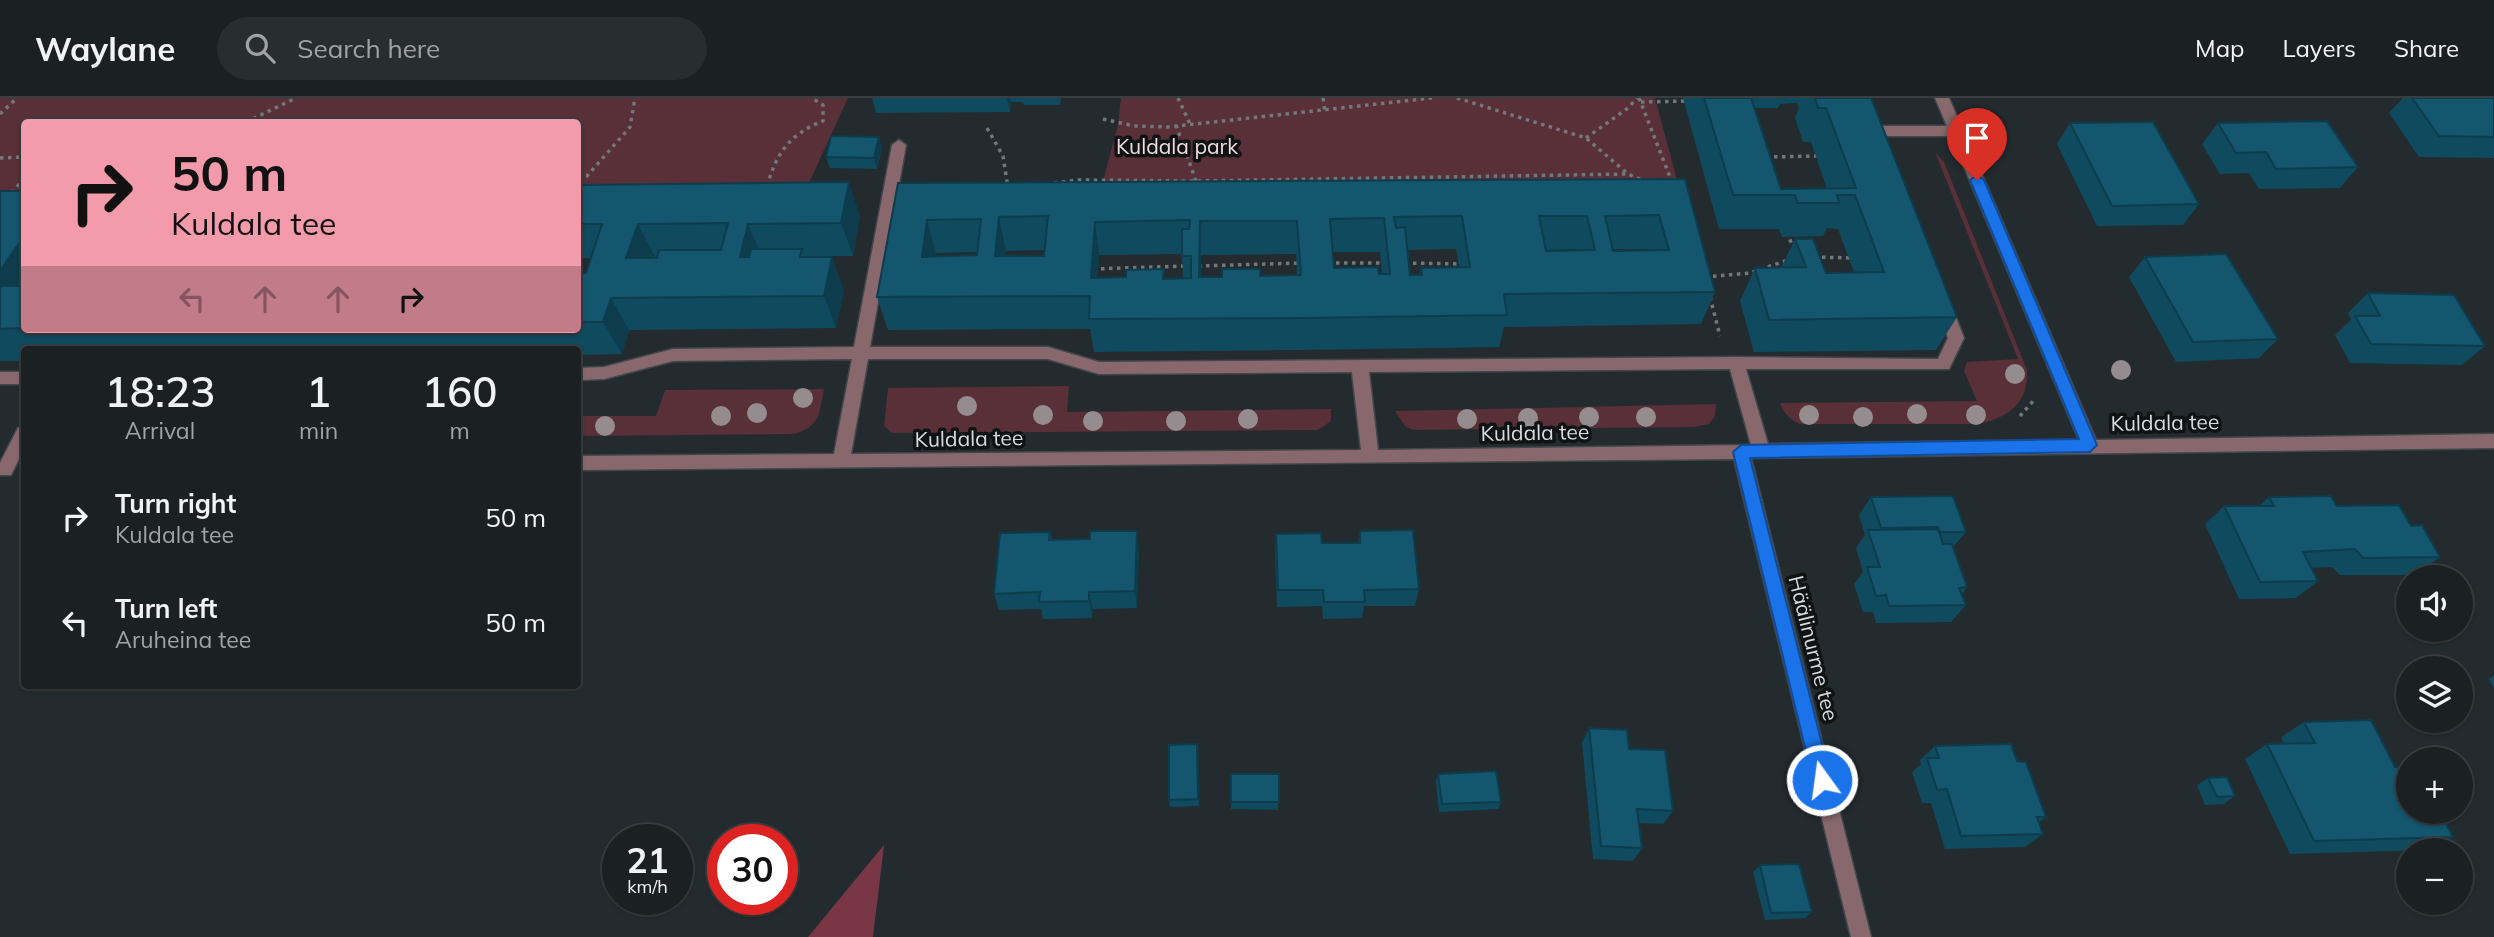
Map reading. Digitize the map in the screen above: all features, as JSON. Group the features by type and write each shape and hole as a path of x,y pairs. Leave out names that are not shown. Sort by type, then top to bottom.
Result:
{"street":[{"path":"1942,98 2090,445"},
{"path":"1875,131 1956,131"},
{"path":"841,462 900,145"},
{"path":"581,374 604,373 673,355 861,353 1048,353 1099,368 1736,363 1943,365 1956,338 1939,293"},
{"path":"1736,363 1762,452"},
{"path":"1360,368 1370,457"},
{"path":"0,378 21,378"},
{"path":"2,470 21,438"},
{"name":"Kuldala tee","path":"581,463 1370,457 2494,440"},
{"name":"Häälinurme tee","path":"1741,452 1861,937"},
{"path":"2,470 21,470"}],"path":[{"path":"0,114 17,98"},
{"path":"252,119 296,98"},
{"path":"582,188 587,176 629,127 635,98"},
{"path":"766,190 776,154 799,130 823,121 823,105 812,98"},
{"path":"1178,98 1190,124"},
{"path":"1323,98 1325,112"},
{"path":"1103,119 1118,125 1176,125 1325,112 1432,98"},
{"path":"1457,98 1586,138 1628,174 1652,183"},
{"path":"1586,138 1639,99 1690,101"},
{"path":"1639,99 1676,192"},
{"path":"1176,125 1196,181 1196,191"},
{"path":"987,128 1001,146 1009,172 1008,189 1020,187"},
{"path":"1764,168 1760,157 1829,156"},
{"path":"0,158 21,157"},
{"path":"1043,184 1079,180 1196,181 1628,174"},
{"path":"1568,175 1571,188"},
{"path":"581,176 587,176"},
{"path":"1383,176 1385,189"},
{"path":"8,198 21,182"},
{"path":"1692,276 1705,278 1750,273 1796,257 1787,231"},
{"path":"1197,253 1197,279"},
{"path":"1809,257 1861,258"},
{"path":"1092,269 1312,263"},
{"path":"1325,263 1465,264"},
{"path":"1701,266 1705,278"},
{"path":"1708,290 1722,342 1736,363"},
{"path":"2010,422 2019,417 2035,398 2036,387"}],"green space":[{"path":"0,98 848,98 801,200 581,201 581,119 21,119 21,204 0,205"},
{"name":"Kuldala park","path":"1121,98 1655,98 1677,180 1099,196 1118,125"},
{"path":"1935,152 1944,162 2027,370 2027,382 2020,400 1999,418 1978,424 1799,424 1787,415 1780,403 1977,401 1964,371 1967,362 2018,359"},
{"path":"1069,386 1067,412 1331,409 1331,421 1318,430 892,433 884,426 888,388"},
{"path":"824,389 814,423 794,434 581,436 581,416 656,416 665,390"},
{"path":"1716,404 1715,416 1709,424 1694,427 1413,430 1405,426 1395,411"}],"shaded area":[{"path":"884,845 873,937 808,937"}],"building":[{"path":"1704,98 1751,98 1781,189 1856,188 1826,108 1818,108 1815,98 1871,98 1957,317 1769,320 1755,268 1806,267 1795,239 1813,239 1826,273 1884,272 1855,195 1837,195 1839,203 1797,203 1795,195 1733,195"},
{"path":"2412,98 2494,98 2494,137 2439,136"},
{"path":"2327,121 2358,167 2276,169 2266,152 2236,153 2218,123"},
{"path":"2153,122 2199,204 2112,206 2070,123"},
{"path":"831,136 879,137 874,158 826,157"},
{"path":"1685,179 1715,292 1504,294 1507,315 1302,318 1089,319 1090,296 877,297 898,183","holes":["1659,215 1669,250 1613,251 1605,216","1048,216 1044,256 995,256 999,217","1462,216 1470,267 1421,268 1422,275 1410,275 1405,227 1396,228 1394,217","1539,216 1587,216 1595,250 1546,251","1384,218 1390,274 1379,274 1378,267 1334,268 1330,219","981,219 977,255 922,257 927,220","1190,220 1189,229 1182,229 1182,256 1191,256 1191,278 1163,279 1164,269 1126,270 1126,277 1091,278 1095,222","1200,221 1297,221 1301,275 1260,276 1260,269 1222,269 1222,277 1199,277"]},
{"path":"849,182 841,223 748,224 740,257 749,257 751,249 802,249 800,257 832,257 824,296 611,298 603,322 581,322 581,273 586,273 602,224 581,224 581,185","holes":["728,223 721,250 659,250 657,258 626,258 638,224"]},
{"path":"0,191 21,191 21,240 0,271"},
{"path":"2226,254 2278,339 2193,342 2145,257"},
{"path":"0,286 21,286 21,328 0,329"},
{"path":"2368,293 2454,295 2485,346 2371,344 2355,316 2380,316"},
{"path":"1953,496 1966,532 1940,532 1938,527 1881,528 1871,497"},
{"path":"2331,496 2337,506 2399,505 2411,526 2422,525 2440,557 2363,558 2355,549 2303,552 2318,581 2260,582 2224,506 2274,506 2269,497"},
{"path":"1938,529 1943,544 1952,544 1967,587 1959,588 1966,605 1889,606 1886,595 1876,596 1867,567 1880,567 1868,530"},
{"path":"1413,530 1419,589 1364,590 1365,602 1324,602 1323,590 1278,590 1276,534 1321,533 1322,543 1360,543 1360,531"},
{"path":"1090,531 1137,531 1135,591 1089,592 1089,601 1039,602 1040,592 994,594 1000,533 1050,532 1049,540 1090,539"},
{"path":"2371,720 2396,767 2396,824 2446,824 2453,837 2314,841 2267,744 2315,743 2304,722"},
{"path":"1589,728 1627,730 1629,749 1665,750 1673,811 1637,809 1642,848 1601,846"},
{"path":"1197,744 1198,799 1169,800 1169,745"},
{"path":"2011,744 2017,761 2026,762 2046,817 2037,817 2043,834 1961,836 1947,789 1937,790 1927,758 1939,758 1935,746"},
{"path":"1496,771 1501,802 1442,804 1438,774"},
{"path":"1231,774 1279,774 1279,802 1231,802"},
{"path":"2227,777 2235,796 2217,797 2208,778"},
{"path":"1799,864 1812,912 1771,913 1760,865"}],"route":[{"path":"1822,780 1741,452 2090,445 1977,180"}]}
